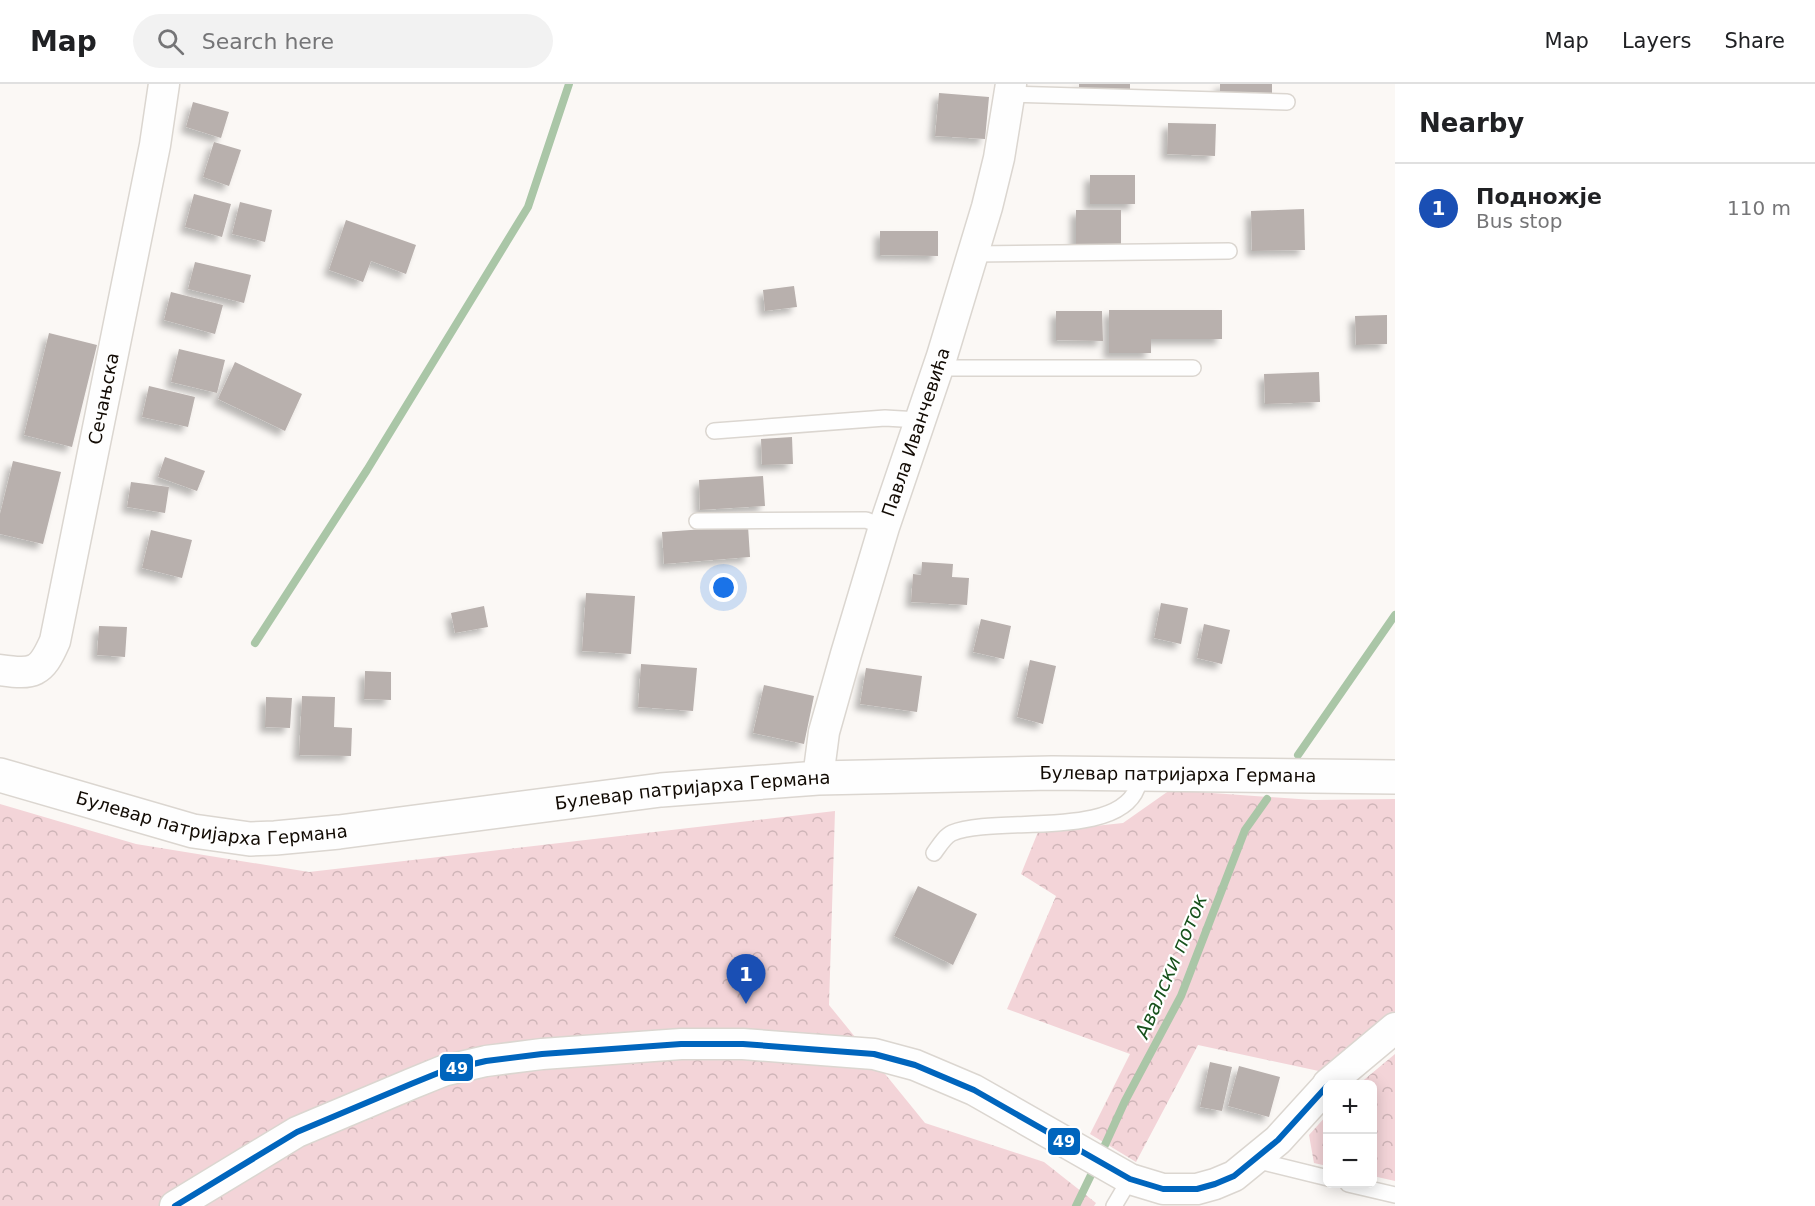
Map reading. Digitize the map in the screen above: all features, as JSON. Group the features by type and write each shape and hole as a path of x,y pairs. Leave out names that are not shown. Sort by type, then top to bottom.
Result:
{"main road":[{"name":"Булевар патријарха Германа","path":"0,775 182,828 211,835 250,839 339,832 661,790 818,778 1052,773 1395,777"}],"street":[{"name":"Сечањска","path":"0,670 30,673 40,667 49,656 56,641 155,145 164,84"},
{"name":"Павла Иванчевића","path":"818,778 824,732 884,527 973,254 999,158 1010,89"},
{"path":"1334,1080 1395,1028"},
{"path":"175,1206 297,1132 443,1071 497,1059 681,1044 743,1044 874,1054 915,1065 974,1090 1130,1179 1163,1189 1197,1189 1234,1176 1278,1140 1323,1090"}],"lane":[{"path":"1010,89 1287,102"},
{"path":"973,254 1229,251"},
{"path":"937,368 1193,368"},
{"path":"714,431 885,418 919,420"},
{"path":"697,521 866,520 884,527"},
{"path":"934,853 950,833 972,828 1042,825 1097,818 1121,808 1137,789 1139,774"},
{"path":"1255,1160 1323,1178"},
{"path":"1114,1206 1130,1179"},
{"path":"1365,1188 1395,1195"}],"green space":[{"path":"1170,790 1313,800 1395,799 1395,1012 1383,1020 1328,1073 1198,1045 1136,1162 1090,1134 1130,1054 1007,1009 1056,896 1021,874 1038,832 1123,823"},
{"path":"0,804 136,844 309,872 835,811 829,1005 925,1123 1044,1162 1096,1203 1094,1206 0,1206"},
{"path":"1395,1054 1395,1181 1377,1177 1377,1080 1364,1080"},
{"path":"1323,1119 1323,1165 1314,1163 1309,1135"}],"building":[{"path":"1079,84 1130,84 1130,91 1079,90"},
{"path":"1220,84 1272,84 1272,93 1220,94"},
{"path":"939,93 989,97 985,139 935,136"},
{"path":"193,102 229,112 221,138 186,127"},
{"path":"1168,123 1216,124 1215,156 1167,154"},
{"path":"214,142 241,150 229,186 203,177"},
{"path":"1090,175 1135,175 1135,204 1090,204"},
{"path":"194,194 231,204 222,237 185,227"},
{"path":"240,202 272,210 265,242 232,234"},
{"path":"1304,209 1305,250 1252,251 1251,211"},
{"path":"1076,210 1121,210 1121,246 1076,246"},
{"path":"346,220 416,245 406,274 371,261 363,282 329,270"},
{"path":"880,231 938,231 938,256 880,255"},
{"path":"195,262 251,275 244,303 188,289"},
{"path":"794,286 797,307 765,311 763,290"},
{"path":"171,292 223,305 215,334 164,320"},
{"path":"1109,310 1222,310 1222,339 1151,339 1151,353 1109,353"},
{"path":"1056,311 1102,311 1103,341 1056,340"},
{"path":"1387,315 1387,344 1356,345 1355,316"},
{"path":"49,333 97,345 72,447 24,435"},
{"path":"179,349 225,360 217,393 171,382"},
{"path":"235,362 302,394 285,431 218,399"},
{"path":"1319,372 1320,402 1265,404 1264,374"},
{"path":"149,386 195,397 188,427 142,417"},
{"path":"792,437 793,464 762,465 761,439"},
{"path":"165,457 205,471 197,491 158,477"},
{"path":"13,461 61,472 43,544 0,534 0,514"},
{"path":"763,476 765,506 700,510 699,480"},
{"path":"131,482 169,487 165,513 127,507"},
{"path":"748,526 750,557 664,564 662,532"},
{"path":"151,530 192,540 182,578 142,568"},
{"path":"922,562 953,564 952,577 969,578 967,605 911,602 913,574 921,575"},
{"path":"586,593 635,596 631,654 582,651"},
{"path":"1161,603 1188,608 1181,644 1154,638"},
{"path":"484,606 488,627 455,633 451,613"},
{"path":"981,619 1011,626 1004,659 973,652"},
{"path":"1204,624 1230,630 1222,664 1197,658"},
{"path":"99,626 127,627 125,657 97,655"},
{"path":"1030,660 1056,666 1043,724 1017,717"},
{"path":"641,664 697,668 693,711 638,707"},
{"path":"866,668 922,676 917,712 860,704"},
{"path":"365,671 391,672 391,700 364,699"},
{"path":"764,685 814,696 804,744 753,733"},
{"path":"302,696 335,697 334,727 352,728 351,756 299,755"},
{"path":"266,697 292,698 290,728 265,727"},
{"path":"918,886 977,914 953,965 894,936"},
{"path":"1210,1062 1232,1067 1222,1111 1200,1107"},
{"path":"1239,1066 1280,1077 1269,1117 1228,1106"}],"waterway":[{"path":"255,643 367,470 528,207 569,84"},
{"name":"Авалски поток","path":"1298,755 1395,615"},
{"name":"Авалски поток","path":"1104,1147 1125,1101 1181,996 1245,830 1267,799"},
{"name":"Авалски поток","path":"1076,1206 1091,1175"}],"transit line":[{"name":"49","path":"175,1206 297,1132 411,1084 443,1071 486,1061 542,1054 681,1044 743,1044 874,1054 915,1065 974,1090 1130,1179 1163,1189 1197,1189 1234,1176 1278,1140 1323,1090"}],"place":[{"name":"Подножје","path":"746,1004"}]}
